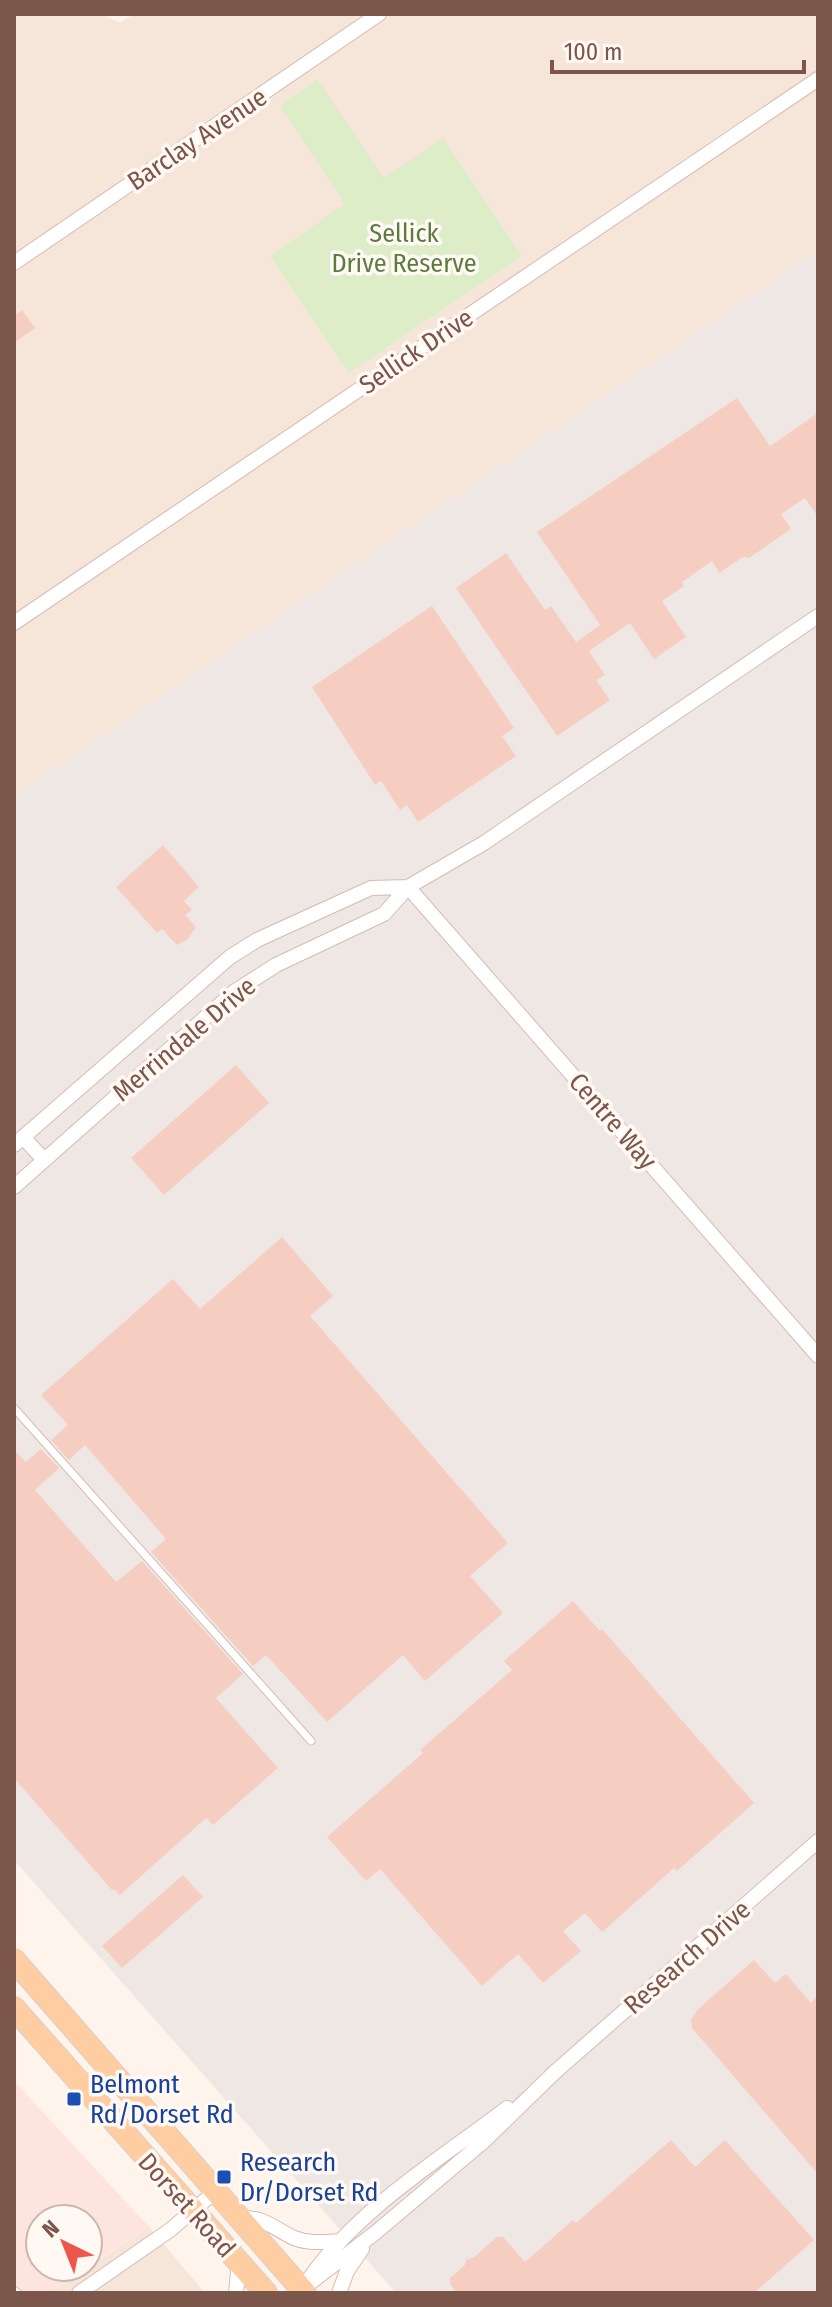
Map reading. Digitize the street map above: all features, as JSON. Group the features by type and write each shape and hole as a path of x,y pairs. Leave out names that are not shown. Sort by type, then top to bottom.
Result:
{"main road":[{"name":"Dorset Road","path":"16,1966 240,2218 301,2292"},
{"name":"Dorset Road","path":"14,2008 266,2293"}],"street":[{"name":"Barclay Avenue","path":"14,263 379,14"},
{"name":"Sellick Drive","path":"14,623 818,79"},
{"name":"Merrindale Drive","path":"14,1187 227,997 276,965 384,914 408,887 484,843 818,616"},
{"name":"Merrindale Drive","path":"19,1141 230,957 257,940 371,888 408,887"},
{"name":"Centre Way","path":"408,887 818,1356"},
{"path":"19,1141 44,1160"},
{"name":"Research Drive","path":"301,2292 483,2142 555,2072 818,1841"},
{"name":"Research Drive","path":"301,2292 324,2257 340,2241 407,2184 555,2072"},
{"path":"79,2293 133,2257 216,2191"},
{"path":"240,2218 257,2217 296,2239 310,2243 340,2241"},
{"path":"339,2293 347,2271 375,2233"},
{"path":"236,2293 239,2262"}],"lane":[{"path":"14,1408 311,1741"}],"shaded area":[{"path":"14,14 102,14 120,23 134,14 818,14 818,251 14,796"},
{"path":"818,251 818,2293 396,2293 14,1860 14,796"},
{"path":"14,2081 149,2227 104,2256 104,2203 24,2203 24,2283 62,2283 47,2293 14,2293"},
{"path":"149,2227 205,2293 47,2293 63,2283 104,2283 104,2257"}],"green space":[{"name":"Sellick Drive Reserve","path":"317,79 384,178 443,138 522,256 349,373 270,256 345,204 280,106"}],"building":[{"path":"22,310 35,328 14,343 14,316"},
{"path":"737,398 770,446 818,413 818,517 805,498 781,514 791,529 749,558 743,557 719,573 712,561 682,582 684,586 662,601 686,637 654,659 630,623 589,651 605,675 596,680 610,700 557,736 456,588 506,553 545,610 551,606 576,642 600,625 537,532"},
{"path":"432,606 514,728 502,736 516,756 418,822 407,805 400,810 381,781 375,785 312,687"},
{"path":"163,845 199,887 184,901 192,910 185,915 196,927 188,939 177,945 162,929 157,933 116,887"},
{"path":"236,1065 269,1103 164,1195 131,1158"},
{"path":"282,1237 333,1296 310,1316 508,1543 470,1576 503,1613 425,1681 403,1655 327,1722 266,1655 253,1666 151,1552 166,1539 85,1445 69,1460 51,1440 68,1425 41,1395 173,1279 200,1309"},
{"path":"41,1449 59,1468 35,1490 116,1582 142,1561 243,1674 216,1698 278,1768 213,1825 206,1818 120,1895 112,1890 14,1778 14,1450 26,1462"},
{"path":"573,1601 600,1631 602,1629 754,1803 602,1932 585,1913 563,1931 581,1951 543,1983 518,1954 482,1986 380,1869 366,1881 327,1837 512,1670 504,1661"},
{"path":"183,1875 203,1897 122,1968 102,1946"},
{"path":"754,1960 775,1983 786,1974 811,2003 818,1996 818,2174 692,2028 691,2020 698,2009"},
{"path":"671,2140 695,2167 725,2140 814,2240 754,2293 457,2293 450,2284 450,2278 465,2265 466,2260 497,2237 503,2237 525,2262 573,2220 576,2223"}],"place":[{"name":"Belmont Rd/Dorset Rd","path":"74,2099"},
{"name":"Research Dr/Dorset Rd","path":"224,2177"}]}
